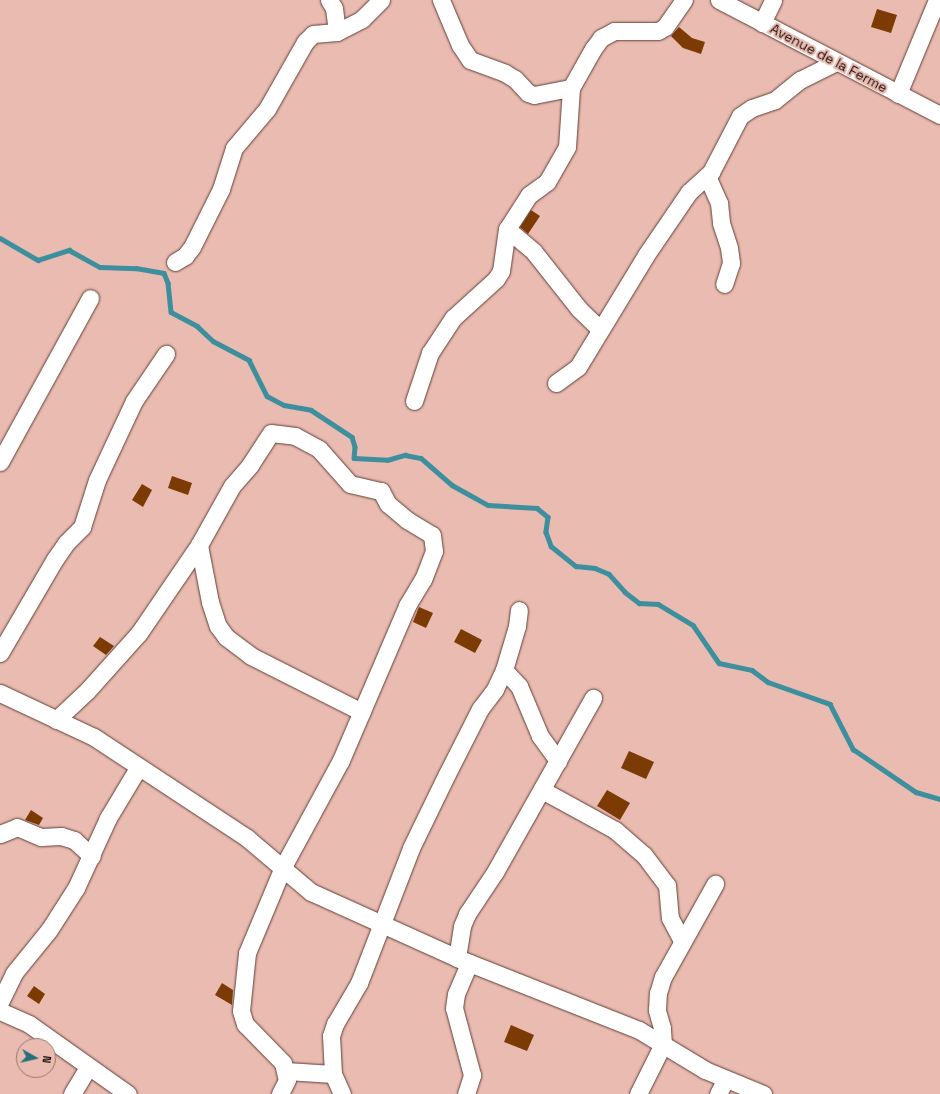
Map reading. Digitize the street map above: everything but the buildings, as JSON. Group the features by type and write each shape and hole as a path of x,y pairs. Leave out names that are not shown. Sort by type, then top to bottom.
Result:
{"street":[{"path":"329,0 334,8 337,32"},
{"path":"175,262 185,256 192,247 221,189 234,148 267,109 305,42 313,34 337,32 362,19 381,0"},
{"path":"441,0 460,46 470,60 505,73 515,80 528,93 534,96 571,88"},
{"path":"414,401 430,352 460,310 496,279 501,271 507,229 529,195 547,182 567,148 571,88 601,38 620,29 658,31 665,27 684,0"},
{"name":"Avenue de la Ferme","path":"719,0 940,115"},
{"path":"762,23 773,0"},
{"path":"898,94 936,17 938,0"},
{"path":"556,383 578,367 600,329 689,192 707,176 716,164 734,125 745,111 775,100 800,80 836,62"},
{"path":"707,176 720,203 721,223 729,248 731,263 724,284"},
{"path":"507,229 534,252 579,309 600,329"},
{"path":"0,462 90,298"},
{"path":"0,653 59,554 82,527 97,480 134,401 166,354"},
{"path":"56,720 87,691 139,633 198,544 232,486 250,465 271,432 295,436 319,449 350,484 381,491 388,504 407,520 432,535 434,551 423,579 407,606 341,760 283,867 247,953 241,1011 245,1024 283,1063 286,1071 286,1080 280,1094"},
{"path":"198,544 212,608 218,626 226,637 251,656 362,712"},
{"path":"342,1094 333,1074 331,1036 359,983 411,848 480,709 495,689 504,670 517,626 519,610"},
{"path":"504,670 519,686 540,736 558,761"},
{"path":"0,693 94,737 138,768 230,826 283,867 311,892 463,961 639,1030 663,1044 721,1087 764,1094"},
{"path":"466,1094 471,1070 454,1008 463,961 462,926 467,914 495,872 593,698"},
{"path":"0,1002 14,973 65,907 92,856 108,818 138,768"},
{"path":"542,790 615,830 644,855 667,885 670,918 682,941"},
{"path":"0,834 17,827 41,837 61,836 74,840 92,856"},
{"path":"638,1094 663,1044 662,1028 657,1010 658,993 663,977 715,884"},
{"path":"0,1011 29,1024 128,1094"},
{"path":"72,1094 88,1067"},
{"path":"286,1071 333,1074"}],"waterway":[{"path":"0,238 38,260 69,250 100,267 136,268 164,273 168,283 171,312 197,326 213,341 249,360 267,396 284,405 311,410 352,437 355,447 354,458 387,460 405,455 421,458 452,485 488,505 537,508 548,517 546,532 551,546 576,566 595,568 609,574 625,592 639,603 658,604 693,625 719,663 752,670 768,682 830,704 853,749 916,792 940,799"}]}
